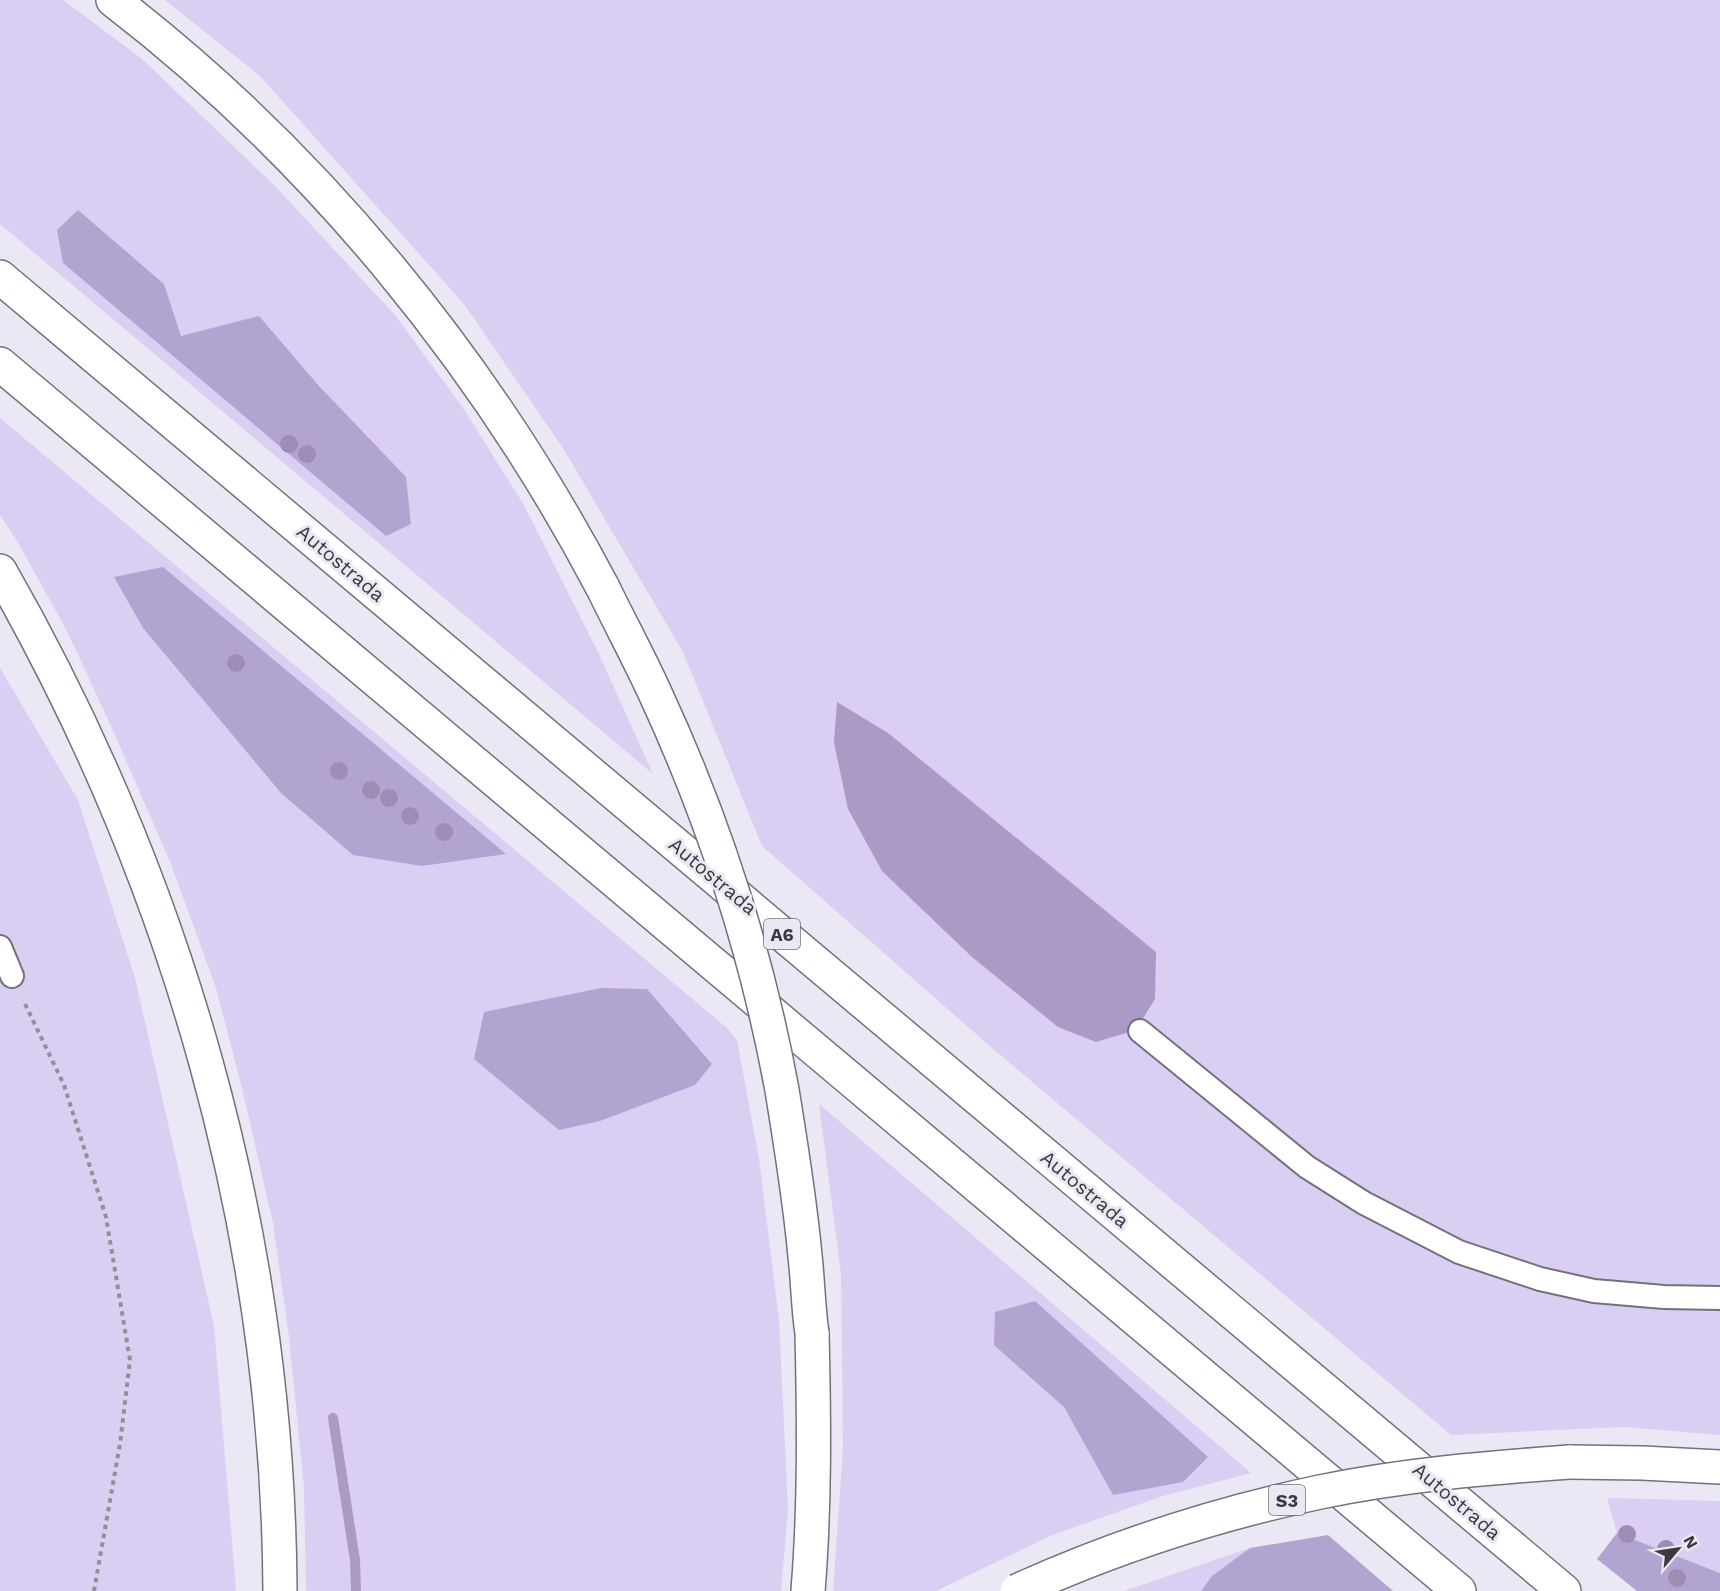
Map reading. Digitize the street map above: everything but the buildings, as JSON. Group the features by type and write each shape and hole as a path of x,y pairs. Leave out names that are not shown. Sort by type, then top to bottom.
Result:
{"highway":[{"path":"113,0 178,52 279,147 333,204 410,293 481,388 525,452 576,537 656,695 696,792 745,935 782,1090 800,1214 812,1333 815,1437 813,1530 808,1591"},
{"name":"Autostrada","path":"0,277 1564,1591"},
{"path":"0,364 1459,1591"},
{"path":"0,571 31,625 75,711 127,829 168,935 206,1061 232,1164 254,1284 273,1437 279,1513 280,1591"},
{"name":"S3","path":"1017,1591 1132,1545 1214,1519 1290,1499 1355,1486 1443,1473 1569,1462 1720,1467"}],"lane":[{"path":"0,947 12,976"},
{"path":"1140,1031 1307,1167 1364,1203 1459,1252 1540,1279 1594,1291 1664,1297 1720,1298"}],"path":[{"path":"12,976 64,1085 106,1217 130,1360 120,1444 94,1591"}],"shaded area":[{"path":"0,0 63,0 141,58 274,185 395,315 463,408 524,505 597,650 653,774 0,224"},
{"path":"165,0 1720,0 1720,1435 1624,1427 1451,1435 992,1048 762,846 683,652 563,448 464,304 260,76"},
{"path":"78,210 164,284 181,336 259,316 319,386 406,477 411,524 386,536 63,263 57,230"},
{"path":"0,418 727,1028 737,1040 759,1159 779,1320 788,1510 781,1591 306,1591 304,1488 289,1337 273,1223 216,988 171,864 115,735 68,633 19,544 0,515"},
{"path":"163,567 506,854 422,866 353,855 281,793 143,628 114,577"},
{"path":"0,668 78,800 135,978 214,1326 236,1591 0,1591"},
{"path":"837,702 888,733 1156,952 1155,999 1136,1030 1096,1042 1058,1027 972,957 882,871 848,809 834,743"},
{"path":"601,988 647,989 712,1064 695,1085 600,1121 559,1130 474,1059 484,1012"},
{"path":"819,1104 1251,1473 1163,1496 1052,1535 936,1591 833,1591 843,1449 841,1274"},
{"path":"1035,1301 1208,1457 1183,1482 1113,1495 1064,1407 994,1345 995,1312"},
{"path":"1607,1498 1720,1501 1720,1573 1617,1533"},
{"path":"1617,1533 1720,1573 1720,1591 1637,1591 1597,1559"},
{"path":"1328,1535 1393,1591 1201,1591 1212,1576 1250,1548"},
{"path":"1250,1548 1212,1576 1201,1591 1124,1591"}],"waterway":[{"path":"333,1418 355,1560 356,1591"}]}
